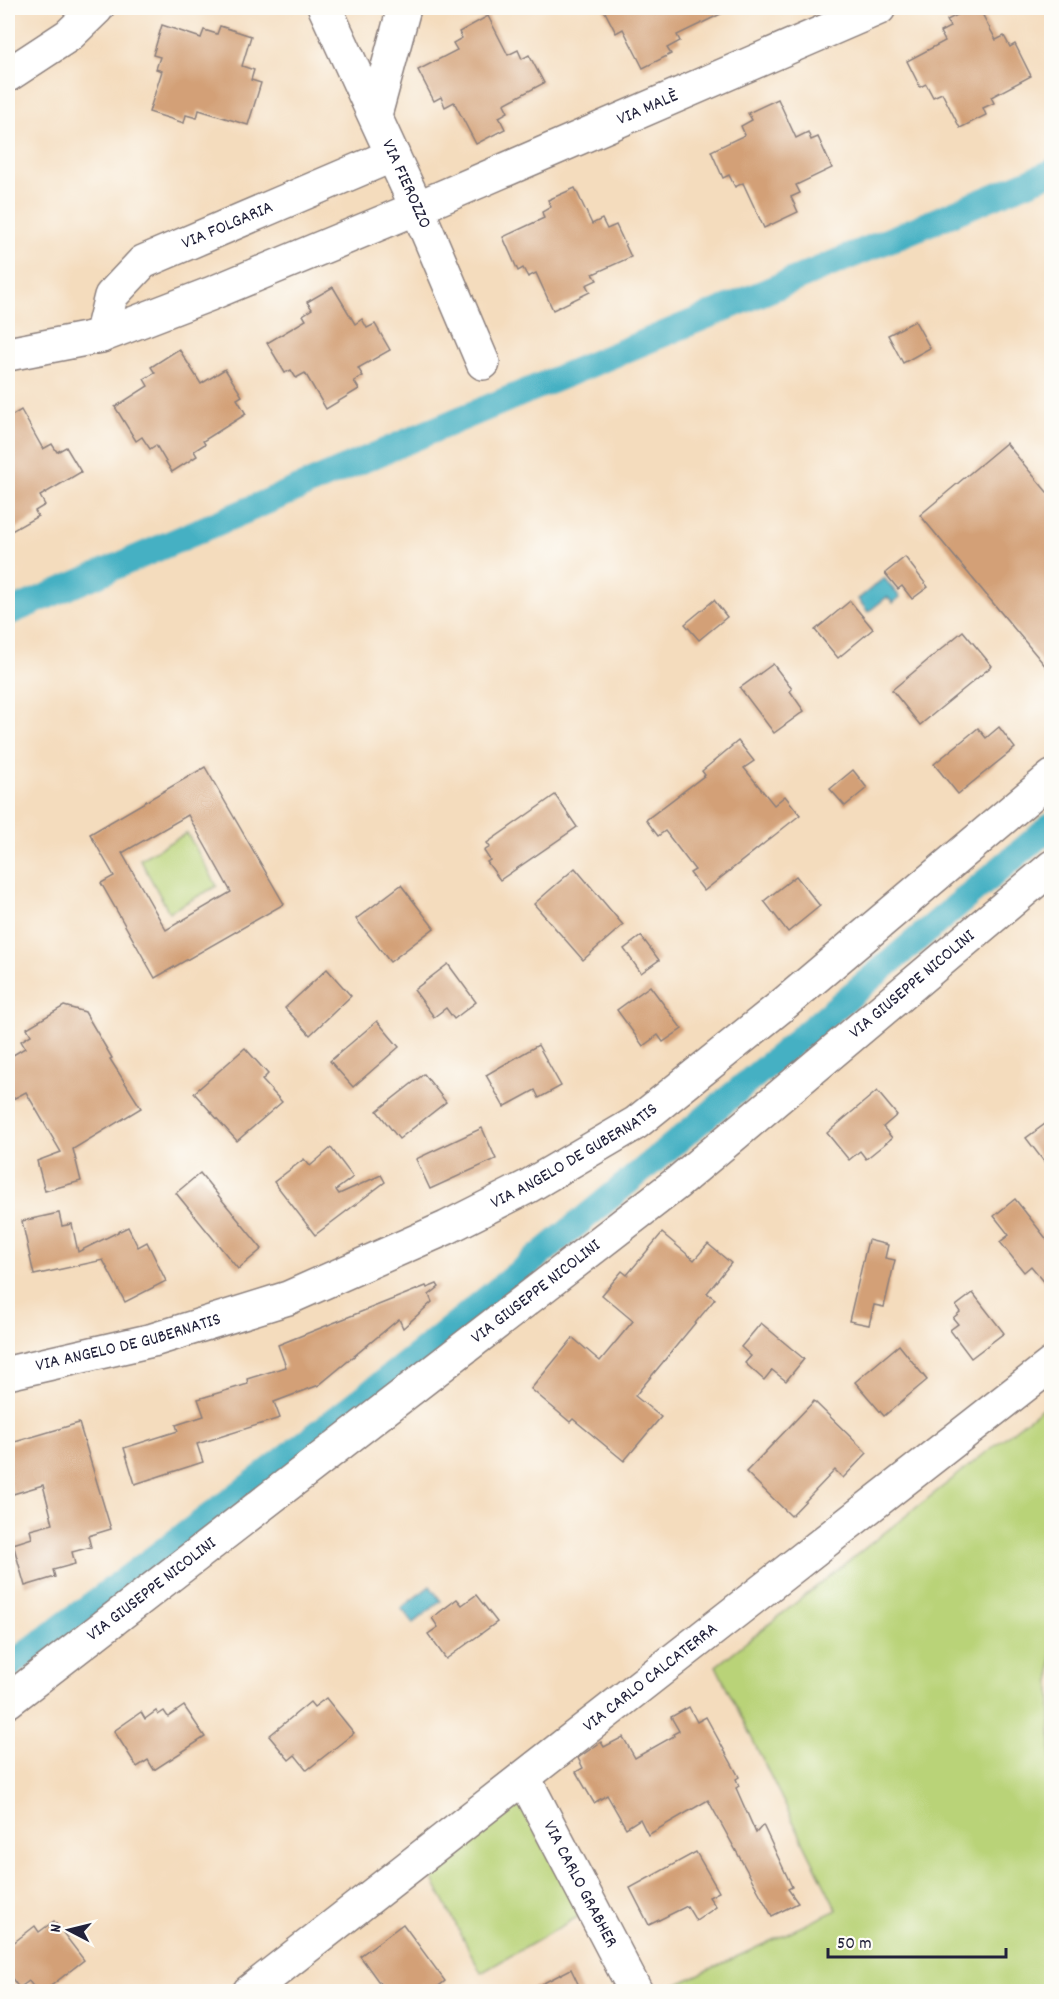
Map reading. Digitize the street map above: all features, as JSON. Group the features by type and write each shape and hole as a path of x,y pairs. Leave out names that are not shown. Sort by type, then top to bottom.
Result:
{"street":[{"path":"8,75 69,34 97,8"},
{"name":"VIA FIEROZZO","path":"325,8 417,208 483,363"},
{"path":"375,115 404,8"},
{"name":"VIA MALÈ","path":"417,208 879,8"},
{"name":"VIA FOLGARIA","path":"101,336 111,296 143,262 393,155"},
{"path":"8,354 101,336 210,294 417,208"},
{"name":"VIA ANGELO DE GUBERNATIS","path":"8,1373 153,1340 288,1298 446,1228 527,1187 636,1123 779,1008 1052,777"},
{"name":"VIA GIUSEPPE NICOLINI","path":"8,1701 677,1183 1052,867"},
{"name":"VIA CARLO CALCATERRA","path":"249,1992 1052,1364"},
{"name":"VIA CARLO GRABHER","path":"524,1778 636,1992"}],"green space":[{"path":"187,833 217,886 169,912 140,859"},
{"path":"1051,1401 1051,1991 663,1991 837,1910 716,1666"},
{"path":"518,1800 581,1915 481,1973 430,1874"}],"water":[{"path":"884,578 900,597 893,603 887,597 868,612 858,599"},
{"path":"430,1586 441,1601 413,1623 401,1608"}],"building":[{"path":"603,8 733,8 677,35 680,41 667,48 671,54 643,68 623,29 616,33"},
{"path":"971,8 979,8 996,40 1004,36 1010,47 1015,44 1031,76 991,97 994,103 983,108 986,115 960,128 942,93 933,97 926,84 920,87 907,61 945,41 940,32 950,27 947,20"},
{"path":"488,16 508,55 518,50 522,59 529,55 544,83 504,104 508,112 499,117 505,129 476,144 454,102 445,107 441,97 434,101 418,70 457,50 453,43 462,38 459,32"},
{"path":"162,25 201,38 204,30 217,34 220,26 251,36 242,66 254,70 251,80 261,83 248,125 199,110 197,118 186,115 184,123 149,112 162,71 156,69 160,57 153,55"},
{"path":"778,99 796,138 808,132 811,140 818,137 832,168 796,185 800,193 791,197 798,212 764,228 743,183 735,187 729,175 723,178 711,151 745,135 741,126 752,120 748,113"},
{"path":"575,188 592,224 602,219 607,229 616,225 631,257 593,274 597,280 586,285 590,292 553,310 536,273 528,277 523,268 518,271 503,237 544,218 542,212 551,207 548,200"},
{"path":"333,287 355,324 362,319 367,328 375,324 390,350 358,368 363,376 354,381 359,389 326,409 305,373 296,378 291,370 285,373 267,343 306,320 303,315 312,309 307,302"},
{"path":"915,321 930,348 903,363 888,335"},
{"path":"179,349 201,384 225,369 242,396 237,399 246,414 203,441 205,444 194,451 197,456 172,472 156,445 150,449 142,437 136,441 115,407 148,386 144,379 155,373 151,367"},
{"path":"21,410 43,449 52,444 57,452 66,447 81,472 40,496 45,505 35,511 38,516 8,533 8,418"},
{"path":"1006,443 1052,498 1052,674 920,515"},
{"path":"905,557 928,587 912,599 902,586 898,589 885,573"},
{"path":"714,600 727,617 699,640 685,624"},
{"path":"850,601 873,629 838,658 815,630"},
{"path":"963,631 992,666 920,725 892,690"},
{"path":"773,664 792,689 790,691 804,711 774,733 740,688"},
{"path":"999,727 1015,748 958,794 934,764 978,728 986,738"},
{"path":"738,741 754,761 744,768 774,805 785,796 800,815 704,891 690,873 695,870 665,831 658,836 646,820 705,775 702,771"},
{"path":"205,767 284,904 155,978 101,883 114,876 90,834","holes":["188,815 231,892 166,930 122,853"]},
{"path":"853,770 867,788 845,806 830,789"},
{"path":"555,795 577,827 500,880 487,862 490,860 484,851 490,847 487,843"},
{"path":"575,868 623,925 583,960 534,904"},
{"path":"796,876 820,906 788,932 764,901"},
{"path":"401,885 434,928 390,962 356,919"},
{"path":"641,936 659,960 641,973 624,949"},
{"path":"448,964 476,1002 454,1019 446,1008 434,1017 414,990"},
{"path":"327,969 351,996 310,1035 285,1008"},
{"path":"650,986 682,1029 663,1042 658,1035 643,1046 617,1010"},
{"path":"64,1006 85,1012 112,1058 110,1059 141,1108 73,1149 81,1181 45,1191 37,1161 61,1152 26,1092 13,1099 8,1089 8,1058 25,1048 21,1041 31,1035 27,1028"},
{"path":"377,1021 399,1047 353,1087 330,1061"},
{"path":"538,1045 561,1086 539,1098 535,1090 504,1107 486,1075"},
{"path":"245,1048 268,1074 262,1080 282,1102 237,1141 194,1093"},
{"path":"424,1074 446,1102 399,1139 377,1111"},
{"path":"877,1091 897,1115 883,1127 892,1138 866,1159 860,1151 849,1160 827,1133"},
{"path":"1052,1119 1052,1172 1026,1138"},
{"path":"482,1128 496,1159 430,1189 416,1159"},
{"path":"331,1148 353,1177 336,1190 339,1194 381,1175 385,1182 315,1235 274,1182 304,1159 310,1166"},
{"path":"200,1173 262,1249 238,1269 176,1193"},
{"path":"1015,1199 1052,1246 1052,1291 1031,1266 1024,1272 1000,1242 1009,1235 994,1216"},
{"path":"59,1213 62,1226 72,1224 78,1252 128,1227 138,1247 147,1242 166,1281 125,1302 103,1260 34,1275 22,1221"},
{"path":"662,1233 694,1260 708,1244 731,1263 707,1293 715,1299 635,1396 661,1417 624,1461 573,1419 570,1422 531,1389 573,1338 600,1361 633,1321 602,1295 622,1271 627,1275"},
{"path":"868,1240 888,1245 885,1258 895,1260 884,1307 874,1305 869,1325 849,1321"},
{"path":"437,1284 439,1287 429,1295 432,1302 403,1328 399,1319 319,1385 274,1402 280,1418 197,1444 203,1462 135,1484 124,1448 178,1431 176,1425 204,1416 198,1399 248,1384 247,1379 286,1367 278,1345 426,1286 427,1288"},
{"path":"973,1293 1004,1333 971,1358 950,1330 958,1324 953,1318 960,1312 956,1306"},
{"path":"761,1323 804,1359 786,1381 772,1370 764,1380 745,1363 751,1356 741,1347"},
{"path":"899,1345 927,1380 884,1416 855,1382"},
{"path":"814,1401 867,1453 843,1478 835,1470 791,1516 746,1472"},
{"path":"79,1423 111,1529 88,1536 91,1547 72,1552 75,1564 53,1570 55,1577 25,1586 13,1544 32,1538 30,1530 53,1524 43,1485 13,1494 8,1476 8,1444"},
{"path":"476,1595 497,1622 446,1659 428,1634 438,1627 432,1618 457,1599 462,1605"},
{"path":"326,1698 354,1733 307,1770 295,1755 289,1760 269,1736 310,1702 314,1707"},
{"path":"184,1706 205,1737 154,1770 148,1760 137,1767 114,1731 141,1712 145,1719 156,1711 158,1715 164,1711 168,1717"},
{"path":"689,1707 697,1722 706,1717 739,1777 736,1779 739,1786 736,1788 756,1833 763,1825 792,1887 788,1889 798,1903 772,1916 708,1800 648,1835 640,1819 626,1828 607,1795 594,1803 576,1772 583,1768 578,1758 601,1742 604,1747 623,1737 635,1758 674,1736 673,1734 679,1731 671,1717"},
{"path":"696,1852 719,1892 709,1897 716,1907 696,1921 687,1906 649,1925 630,1888"},
{"path":"54,1921 84,1960 43,1992 37,1992 29,1981 19,1988 8,1973 8,1947 35,1926 39,1932"},
{"path":"403,1924 445,1981 431,1992 386,1992 360,1956"},
{"path":"571,1969 582,1992 526,1992"}],"waterway":[{"path":"8,613 429,432 1052,172"},
{"path":"8,1667 270,1470 426,1348 662,1154 1052,825"}]}
